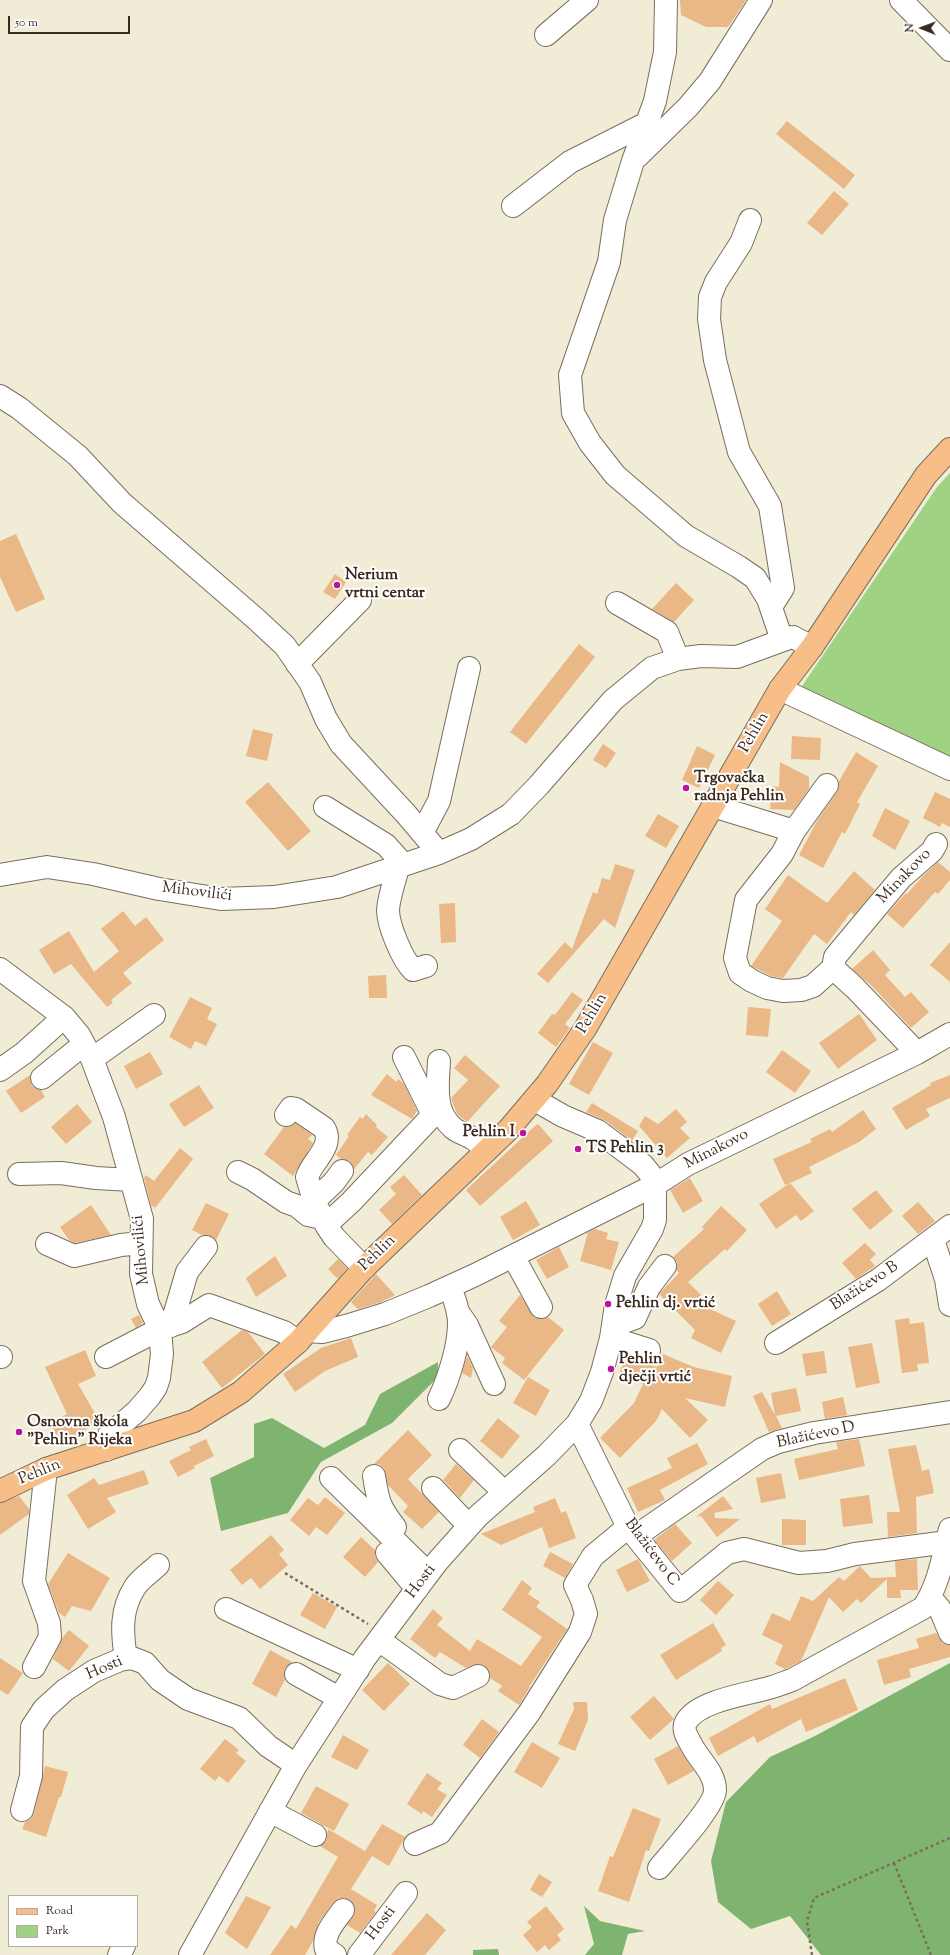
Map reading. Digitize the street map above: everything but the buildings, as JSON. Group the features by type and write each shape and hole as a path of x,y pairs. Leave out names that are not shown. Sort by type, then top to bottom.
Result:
{"main road":[{"name":"Pehlin","path":"0,1491 46,1469 194,1420 241,1392 303,1336 364,1268 508,1130 535,1100 584,1029 780,690 812,647 926,475 950,449"}],"street":[{"path":"546,36 587,0"},
{"path":"666,0 665,52 655,101 632,162 615,220 609,262 570,375 573,413 590,442 615,475 686,536 755,578 768,599 782,640"},
{"path":"632,162 688,107 710,81 761,0"},
{"path":"901,0 950,50"},
{"path":"513,206 570,162 647,123"},
{"path":"750,220 741,243 716,282 710,297 709,318 715,360 739,452 770,506 784,588 771,607"},
{"path":"0,396 19,408 78,456 122,503 285,646 310,682 326,718 341,744 439,853 471,839 511,814 539,786 612,700 652,668 678,659 701,656 737,656 793,637 812,647"},
{"path":"297,664 360,600"},
{"path":"617,603 667,632 678,659"},
{"path":"422,833 438,801 469,668"},
{"path":"780,690 950,769"},
{"name":"Minakovo","path":"827,785 794,831 782,854 746,900 735,958 740,973 752,982 767,988 783,991 801,990 813,986 833,968 835,957 901,878 932,851 936,844"},
{"path":"712,806 794,831"},
{"path":"325,807 386,845 401,866 391,892 388,911 391,926 397,944 410,967 413,970 426,966"},
{"name":"Mihovilići","path":"0,875 47,867 93,874 159,889 221,899 274,897 337,886 439,853"},
{"path":"833,968 855,988 917,1053"},
{"name":"Mihovilići","path":"0,969 64,1017 79,1035 91,1058 114,1117 142,1219 141,1274 148,1304 166,1327 156,1387 137,1411 109,1435 106,1450"},
{"path":"91,1058 154,1015"},
{"path":"0,1070 24,1053 64,1017"},
{"name":"Minakovo","path":"655,1185 688,1164 917,1053 950,1034"},
{"path":"42,1078 136,1041"},
{"path":"238,1172 252,1179 286,1202 297,1206 308,1215 320,1215 365,1188 432,1115 404,1057"},
{"path":"439,1061 438,1094 440,1107 444,1118 454,1128 476,1141 486,1151"},
{"path":"535,1100 563,1116 598,1131 643,1165 651,1175 655,1185 655,1220 652,1229 625,1276 616,1305 612,1332 597,1387 577,1424"},
{"path":"286,1115 290,1108 296,1109 324,1128 327,1133 328,1139 326,1146 307,1177 320,1215 334,1237 364,1268"},
{"path":"320,1215 334,1182 342,1171"},
{"path":"19,1174 61,1173 96,1178 132,1180"},
{"path":"106,1357 166,1327 182,1322 209,1305 284,1332 303,1336 385,1314 450,1286 513,1256 655,1185"},
{"name":"Blažićevo B","path":"776,1343 878,1280 950,1226"},
{"path":"933,1240 946,1279 950,1305"},
{"path":"47,1244 74,1256 121,1245 141,1243"},
{"path":"166,1327 187,1272 206,1247"},
{"path":"513,1256 541,1308"},
{"path":"612,1332 635,1318 649,1286 665,1266"},
{"path":"439,1399 447,1381 459,1322 458,1312 450,1286"},
{"path":"458,1312 467,1325 494,1384"},
{"path":"612,1332 649,1350"},
{"name":"Blažićevo D","path":"632,1531 762,1449 778,1442 814,1434 950,1412"},
{"name":"Hosti","path":"190,1955 296,1765 358,1670 374,1632 426,1576 468,1526 504,1492 547,1455 577,1424"},
{"name":"Blažićevo C","path":"577,1424 632,1531 680,1591 727,1553 744,1548 799,1563 827,1561 855,1554 940,1543 949,1536"},
{"path":"460,1450 504,1492"},
{"path":"34,1667 50,1637 49,1623 34,1581 46,1469"},
{"path":"374,1476 378,1502 383,1513 395,1527 426,1576"},
{"path":"331,1478 426,1576"},
{"path":"433,1488 468,1526"},
{"path":"415,1844 440,1833 529,1713 580,1632 586,1614 582,1600 574,1585 593,1556 632,1531"},
{"name":"Blažićevo C","path":"659,1868 711,1803 715,1790 704,1762 692,1746 684,1730 685,1723 692,1715 710,1704 792,1680 923,1608 930,1597 937,1579 949,1536"},
{"path":"387,1553 426,1576"},
{"path":"126,1659 122,1632 124,1610 136,1586 158,1565"},
{"path":"930,1597 940,1609 950,1633"},
{"path":"226,1609 358,1670"},
{"path":"374,1632 440,1684 454,1688 478,1676"},
{"name":"Hosti","path":"22,1810 31,1776 32,1727 44,1710 65,1690 94,1671 132,1658 145,1663 160,1680 188,1699 239,1718 268,1746 296,1765"},
{"path":"296,1674 339,1698"},
{"path":"270,1812 315,1835"},
{"name":"Hosti","path":"359,1955 406,1893"},
{"path":"334,1955 326,1949 324,1944 326,1936 343,1910"}],"path":[{"path":"285,1573 374,1632"},
{"path":"812,1955 807,1921 814,1898 950,1838"},
{"path":"894,1863 931,1955"}],"green space":[{"path":"950,473 950,762 798,692 937,487"},
{"path":"438,1362 438,1377 392,1423 321,1462 288,1513 221,1531 210,1478 254,1457 254,1424 272,1418 324,1448 365,1425 380,1394"},
{"path":"950,1663 950,1955 821,1955 790,1916 751,1929 718,1902 711,1861 726,1802 770,1757 815,1736"},
{"path":"584,1906 600,1921 645,1931 628,1934 622,1955 585,1955 594,1944"},
{"path":"498,1949 499,1955 473,1955 473,1950"}],"place":[{"name":"Nerium vrtni centar","path":"337,585"},
{"name":"Trgovačka radnja Pehlin","path":"686,788"},
{"name":"Pehlin I","path":"523,1133"},
{"name":"TS Pehlin 3","path":"578,1149"},
{"name":"Pehlin dj. vrtić","path":"608,1304"},
{"name":"Pehlin dječji vrtić","path":"611,1369"},
{"name":"Osnovna škola \"Pehlin\" Rijeka","path":"19,1432"}]}
